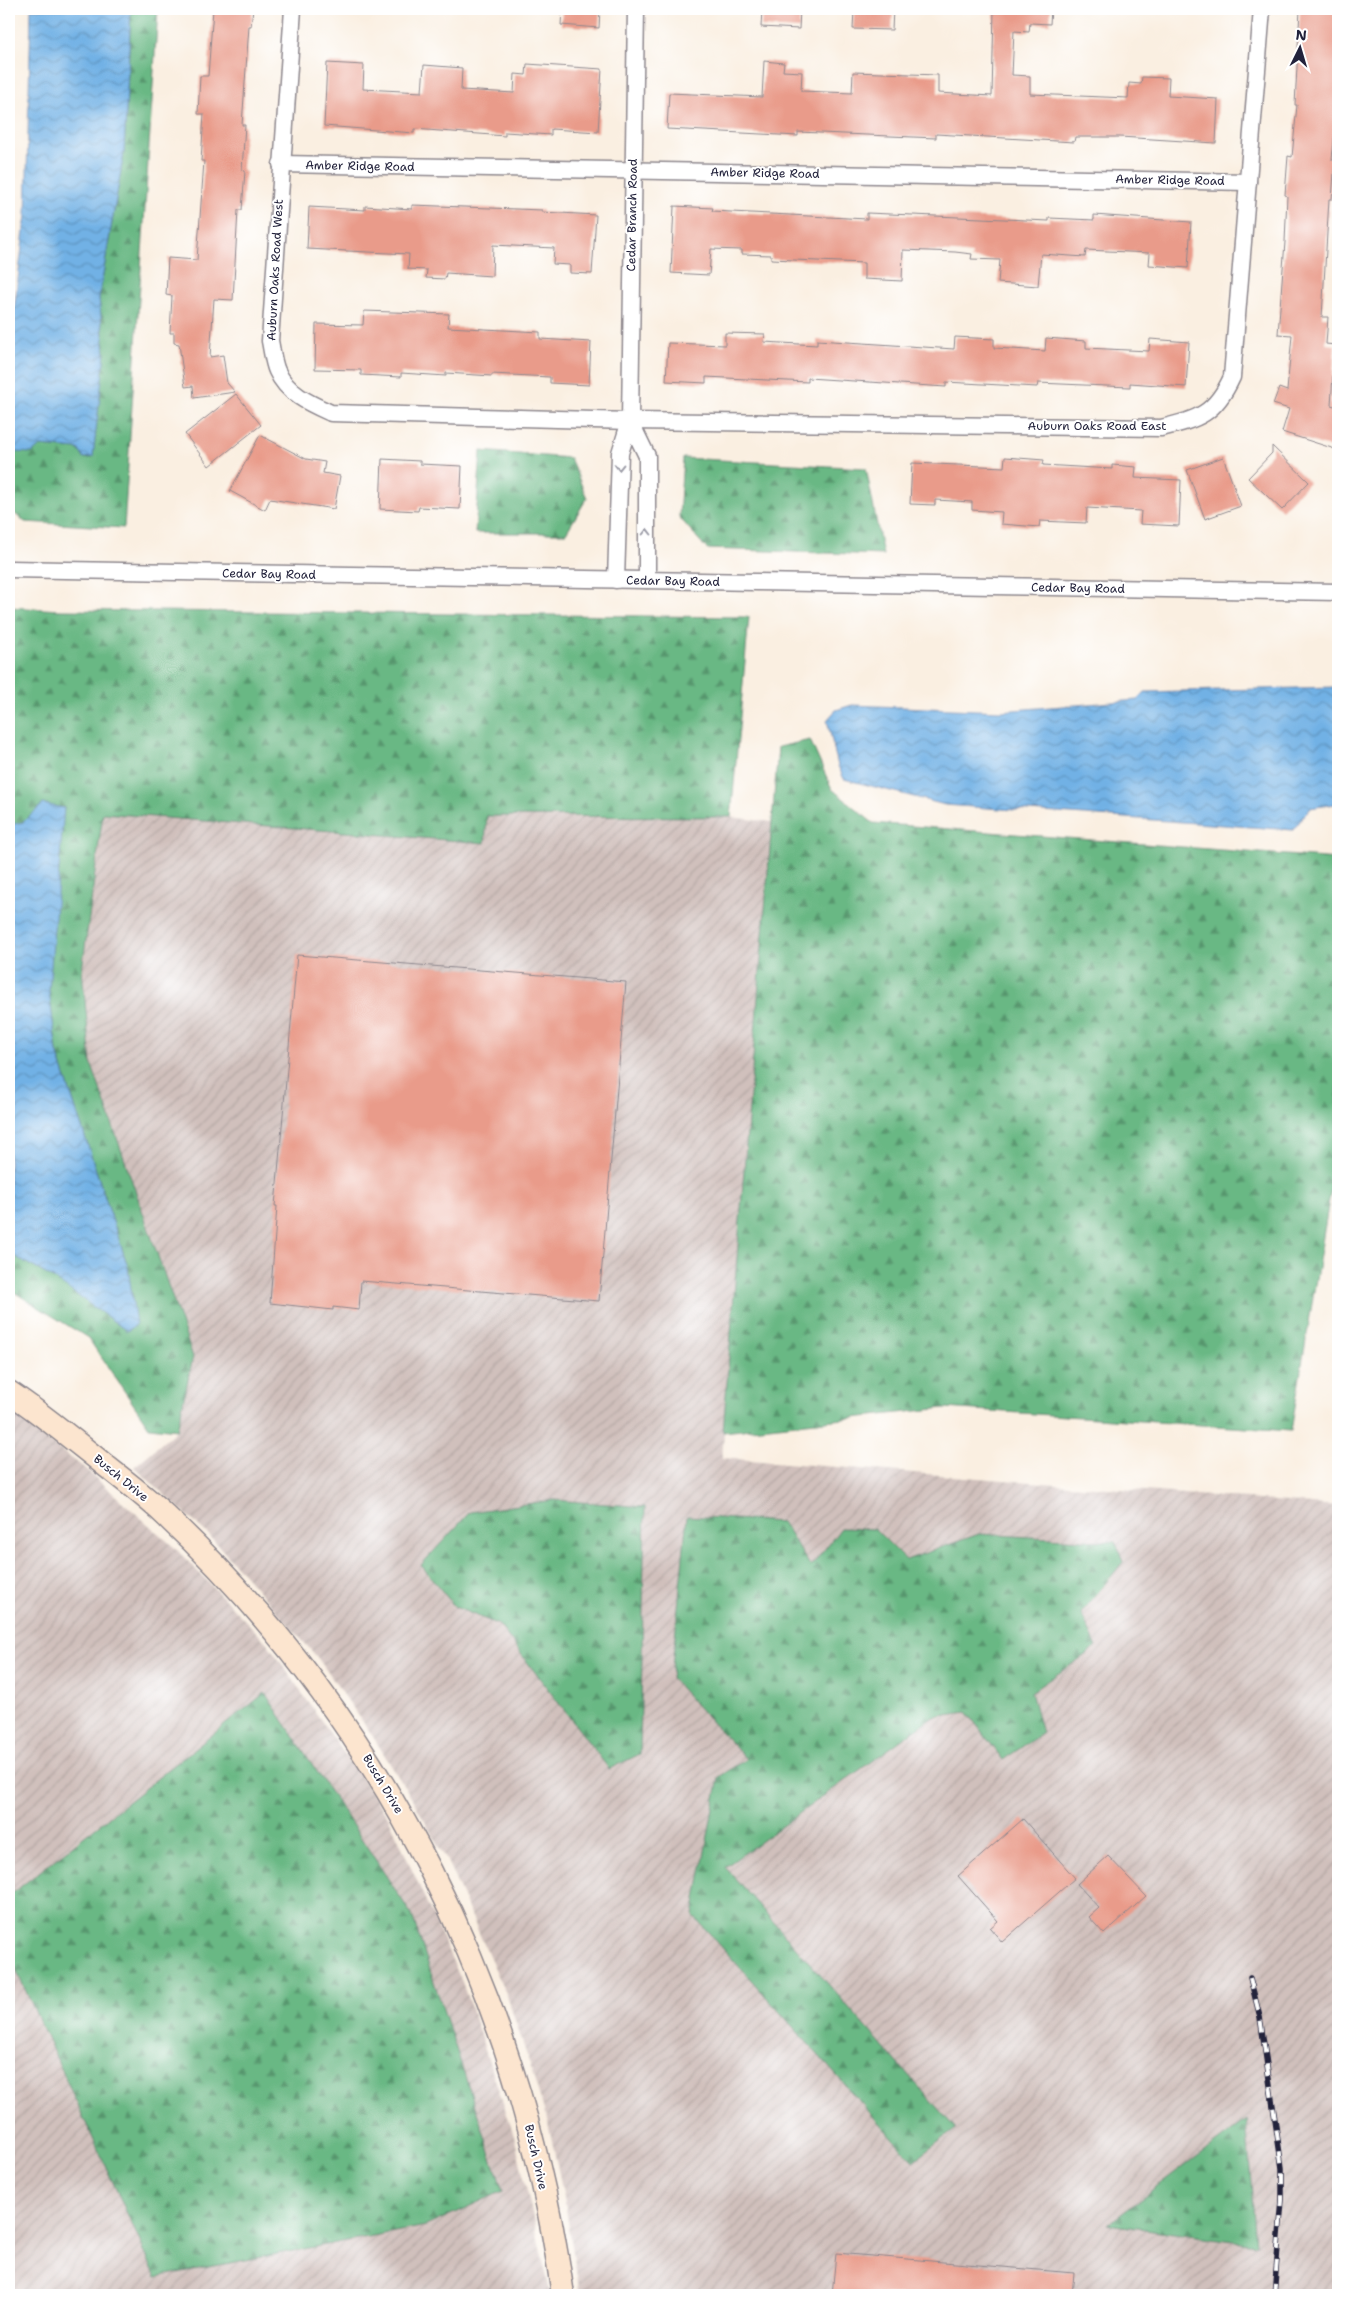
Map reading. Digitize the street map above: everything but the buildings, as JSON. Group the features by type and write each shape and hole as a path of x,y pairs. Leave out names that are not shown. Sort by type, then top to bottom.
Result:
{"street":[{"name":"Auburn Oaks Road West","path":"293,9 270,341 277,372 288,387 305,402 331,413 630,420"},
{"name":"Cedar Branch Road","path":"616,580 620,454 630,420 632,170 636,9"},
{"name":"Auburn Oaks Road East","path":"630,420 1161,428 1185,422 1207,413 1223,396 1232,377 1262,9"},
{"name":"Amber Ridge Road","path":"281,164 1248,182"},
{"name":"Cedar Branch Road","path":"630,420 647,456 648,580"},
{"name":"Cedar Bay Road","path":"9,569 1338,592"},
{"name":"Busch Drive","path":"9,1392 68,1435 132,1487 162,1512 200,1550 268,1624 319,1689 371,1763 420,1847 458,1923 498,2021 531,2129 558,2256 564,2295"}],"shaded area":[{"path":"103,813 485,843 486,816 731,817 772,822 722,1458 1338,1506 1338,2295 580,2295 564,2197 548,2123 507,1996 447,1861 414,1802 370,1732 317,1657 210,1536 134,1467 177,1430 193,1357 91,1063 82,970"},
{"path":"9,1411 83,1467 175,1548 268,1644 389,1818 462,1982 514,2135 551,2295 9,2295"}],"green space":[{"path":"131,9 158,9 124,528 25,522 9,509 9,447 15,452 39,446 78,449 84,458 105,353 99,298 124,153"},
{"path":"481,451 570,458 587,498 566,533 475,533"},
{"path":"683,458 866,468 883,555 707,549 679,517"},
{"path":"9,607 61,610 749,617 731,817 487,816 485,843 103,813 82,970 91,1063 193,1357 177,1430 149,1427 88,1338 9,1289 9,1253 53,1278 128,1267 57,1052 49,991 43,804 23,822 9,825"},
{"path":"810,740 832,789 873,823 1338,859 1338,1146 1291,1431 945,1408 723,1432 778,747"},
{"path":"554,1500 645,1507 640,1754 609,1769 499,1625 455,1607 421,1565 470,1512"},
{"path":"687,1516 782,1522 811,1567 841,1528 875,1529 906,1560 979,1534 1116,1542 1123,1562 1081,1613 1097,1647 1031,1692 1042,1733 1003,1760 967,1712 933,1717 725,1867 956,2129 913,2161 693,1915 719,1777 746,1759 671,1678"},
{"path":"265,1693 412,1915 503,2191 426,2226 156,2277 9,1954 9,1896"},
{"path":"1246,2120 1256,2244 1108,2224"}],"water":[{"path":"31,9 131,9 124,153 99,298 105,353 93,457 84,458 78,449 40,446 32,453 15,452 9,447 9,351 26,215"},
{"path":"1335,687 1339,714 1340,745 1339,777 1335,804 1310,808 1293,830 945,805 844,779 838,766 827,720 836,710 852,705 1001,711 1137,700 1145,692"},
{"path":"43,804 64,808 49,991 57,1052 128,1267 136,1325 127,1331 53,1278 9,1253 9,825 23,822"}],"railway":[{"path":"1250,1978 1260,2017 1282,2168 1282,2200 1274,2295"}]}
